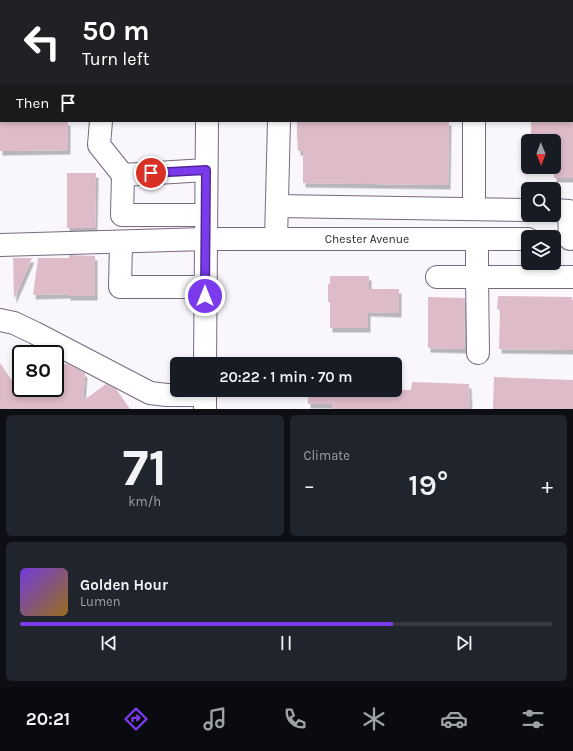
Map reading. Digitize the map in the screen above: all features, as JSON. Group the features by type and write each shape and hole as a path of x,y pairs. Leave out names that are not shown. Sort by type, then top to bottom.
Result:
{"main road":[{"path":"101,122 99,145 123,175 122,215 206,215"},
{"path":"205,357 207,122"},
{"path":"276,239 279,122"},
{"path":"474,122 474,208"},
{"path":"123,175 206,170"},
{"path":"277,206 521,210"},
{"path":"450,239 451,208"},
{"path":"561,210 569,211 566,239"},
{"path":"137,215 120,287 205,287"},
{"name":"Chester Avenue","path":"0,245 206,239 521,239"},
{"path":"477,239 478,353"},
{"path":"437,277 573,277"},
{"path":"0,320 14,323 35,333 150,393 205,398"}],"building":[{"path":"0,122 68,122 68,150 0,151"},
{"path":"297,122 449,122 448,185 303,183 303,151 298,151"},
{"path":"531,122 573,122 573,178 554,178 554,174 561,174 561,134 531,134"},
{"path":"67,173 96,173 95,228 67,228"},
{"path":"69,255 95,256 95,296 68,296 68,294 33,295 38,258 69,258"},
{"path":"13,258 32,258 14,299"},
{"path":"330,276 369,276 369,289 399,289 399,313 368,312 368,328 330,328 328,284 330,284"},
{"path":"498,296 572,297 573,350 499,349 500,310 497,309"},
{"path":"428,297 465,298 464,349 428,348"},
{"path":"0,363 12,381 12,397 64,397 64,364 68,364 85,373 83,401 106,384 116,389 130,409 0,409"},
{"path":"494,377 573,380 573,409 493,409"},
{"path":"412,382 469,384 470,409 332,409 332,404 308,404 308,397 402,397 402,390 411,390"}],"route":[{"path":"151,173 206,170 205,296"}]}
